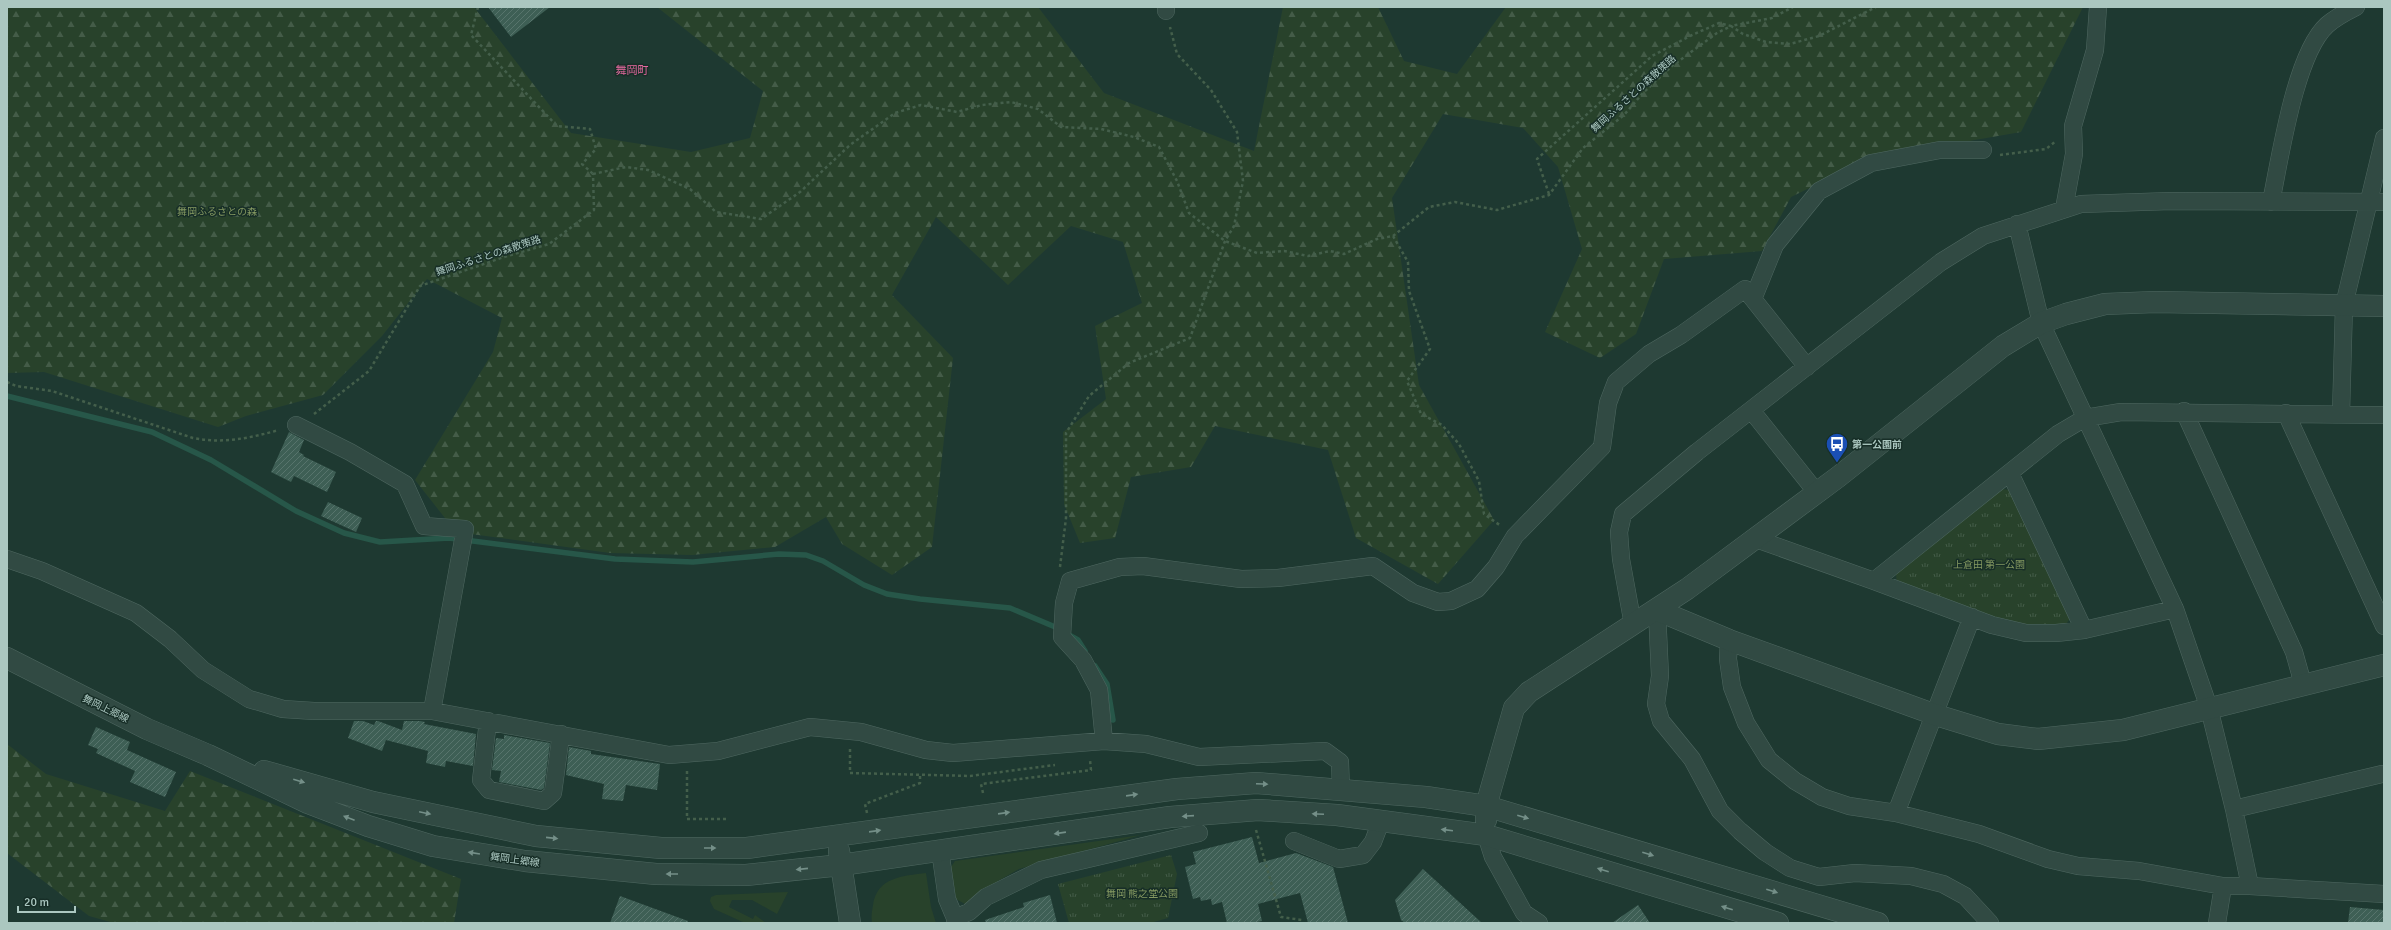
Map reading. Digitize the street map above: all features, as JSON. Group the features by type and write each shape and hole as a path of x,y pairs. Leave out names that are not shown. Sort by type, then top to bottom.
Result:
{"street":[{"path":"2064,209 2074,154 2073,126 2095,50 2098,7"},
{"path":"2271,202 2296,93 2313,43 2327,25 2356,7"},
{"path":"2341,414 2344,305 2376,202 2384,138"},
{"path":"1753,299 1775,245 1819,191 1871,163 1940,150 1983,150"},
{"path":"1633,625 1621,559 1619,532 1623,514 1751,410 1941,262 1983,236 2064,209 2089,204 2171,201 2376,202"},
{"path":"2017,224 2041,323 2175,609 2209,708 2234,809 2250,886"},
{"path":"1104,741 1099,690 1083,660 1062,637 1063,617 1070,581 1120,567 1143,566 1241,579 1278,578 1373,566 1413,593 1438,602 1451,601 1477,589 1496,568 1515,536 1602,446 1608,403 1616,382 1649,354 1681,335 1745,289 1807,366"},
{"path":"1539,923 1524,913 1493,857 1486,835 1486,806 1514,708 1529,692 1658,610 1817,493 2002,346 2041,323 2066,314 2105,304 2155,302 2384,306"},
{"path":"1751,410 1817,493"},
{"path":"1874,581 2058,434 2085,418 2121,412 2184,411 2384,415"},
{"path":"2184,411 2294,652 2303,684"},
{"path":"2286,413 2384,626"},
{"path":"296,425 350,452 405,484 424,526 465,529 432,711"},
{"path":"2010,473 2084,630"},
{"path":"1756,538 1992,625 2026,633 2056,633 2084,630 2175,609"},
{"path":"7,559 49,574 136,613 170,638 203,670 249,699 283,708 314,711 432,711 670,755 718,751 810,727 861,732 926,750 953,753 1104,741 1146,744 1199,757 1325,751 1340,762 1341,790"},
{"path":"1658,610 1729,640 1936,715 1998,734 2038,739 2123,730 2384,665"},
{"path":"1658,610 1660,676 1656,704 1661,721 1692,759 1720,811 1740,831 1765,852 1790,868 1819,877 1855,873 1910,876 1943,884 1965,896 1990,923"},
{"path":"1896,813 1936,715 1972,617"},
{"path":"1729,640 1729,666 1732,687 1739,710 1769,760 1795,781 1822,797 1849,806 1896,813 1979,834 2048,859 2078,866 2139,871 2223,886 2250,886 2384,894"},
{"name":"舞岡上郷線","path":"7,658 147,728 208,755 308,803 368,826 433,846 525,861 656,874 746,875 841,865 1170,817 1258,810 1337,815 1486,835 1778,923"},
{"path":"488,721 481,780 489,790 544,801 553,793 561,734"},
{"name":"舞岡上郷線","path":"208,755 373,802 536,836 661,848 748,848 1177,789 1256,783 1426,797 1486,806 1878,923"},
{"path":"2234,809 2383,777"},
{"path":"1294,841 1339,859 1363,855 1373,842 1381,821"},
{"path":"940,850 947,899 955,920 969,912 986,897 1041,870 1199,833"},
{"path":"836,836 850,923"},
{"path":"2217,923 2223,886"}],"path":[{"path":"478,7 471,34 557,126 590,129 596,149 582,164 593,174 626,166 648,170 690,188 716,212 761,219 800,192 850,145 895,113 921,105 957,112 982,105 1011,102 1038,109 1062,127 1101,129 1134,137 1159,147 1177,181 1190,213 1225,241 1257,253 1284,251 1308,256 1330,251 1344,254 1377,239 1393,236 1429,207 1455,202 1497,210 1549,194 1537,159 1652,56 1719,23 1731,26 1743,34 1766,42 1790,44 1819,36 1876,7"},
{"path":"1731,26 1772,18 1793,7"},
{"path":"1067,592 1059,574 1066,518 1066,433 1089,396 1129,363 1190,338 1225,241 1234,226 1243,181 1237,132 1211,90 1177,54 1166,9"},
{"name":"舞岡ふるさとの森散策路","path":"1549,194 1582,148 1624,115 1643,93 1672,66 1717,33 1731,26"},
{"path":"1983,150 1989,157 2046,149 2073,126"},
{"name":"舞岡ふるさとの森散策路","path":"296,425 319,410 369,371 420,286 504,257 549,244 594,210 593,174"},
{"path":"1393,236 1408,262 1409,291 1430,349 1407,381 1421,414 1442,425 1459,444 1479,481 1484,514 1515,536"},
{"path":"7,382 52,391 193,438 208,441 244,440 296,425"},
{"path":"687,754 687,819 726,819"},
{"path":"983,793 981,784 1091,770 1090,760"},
{"path":"868,814 866,804 920,783 920,775"},
{"path":"1256,828 1281,917 1302,920"}],"green space":[{"name":"舞岡ふるさとの森","path":"7,7 474,7 571,133 691,152 750,138 763,91 657,7 1038,7 1104,93 1254,151 1283,7 1378,7 1404,61 1457,74 1506,7 2083,7 2021,132 1871,158 1791,197 1762,251 1664,259 1636,334 1600,358 1545,332 1582,249 1558,167 1523,128 1443,114 1392,198 1419,385 1494,520 1438,584 1356,538 1328,450 1215,426 1191,467 1131,477 1115,538 1080,543 1064,504 1063,432 1106,399 1095,326 1142,303 1123,242 1071,226 1008,285 936,217 892,295 953,358 932,547 892,575 842,544 826,517 775,547 692,555 610,553 456,532 415,480 493,352 502,318 427,279 382,336 323,395 246,416 218,427 44,372 7,373"},
{"name":"上倉田 第一公園","path":"2001,489 2010,490 2070,618 2065,626 2025,626 1993,618 1897,583 1896,574"},
{"path":"7,744 46,774 165,811 190,771 461,879 454,923 114,923 89,916 7,853"},
{"path":"1141,835 1019,869 998,881 973,902 965,904 956,899 951,867 955,861"},
{"name":"舞岡 熊之堂公園","path":"1171,855 1177,874 1168,918 1150,923 1069,923 1058,884"},
{"path":"926,873 931,907 936,923 872,923 875,896 885,883 900,877"},
{"path":"788,892 777,914 752,900 732,900 729,907 753,919 755,915 766,923 745,923 714,909 710,901 711,897 716,895"}],"building":[{"path":"488,7 550,7 511,37"},
{"path":"289,432 304,440 299,452 304,455 303,456 336,472 327,492 294,476 291,482 271,472"},
{"path":"328,502 362,518 356,532 321,516"},
{"path":"354,721 363,721 374,725 376,721 378,721 402,730 404,721 420,721 425,722 424,724 476,734 473,766 446,761 445,767 426,763 428,751 386,740 382,751 348,738"},
{"path":"96,727 130,742 127,750 176,772 165,797 130,782 135,771 96,753 98,749 88,745"},
{"path":"504,735 550,743 544,788 541,790 499,782 501,771 492,770 496,738 504,739"},
{"path":"569,747 591,751 591,754 660,764 657,790 626,785 623,801 602,799 604,784 566,775"},
{"path":"1252,837 1259,863 1296,853 1333,867 1348,923 1308,923 1300,893 1258,904 1262,921 1252,923 1227,923 1222,902 1212,905 1211,899 1201,901 1200,897 1193,899 1185,867 1196,864 1193,852"},
{"path":"1423,869 1482,923 1405,923 1401,920 1395,900"},
{"path":"1050,895 1057,923 986,923 985,920 1024,907 1023,903"},
{"path":"620,896 688,921 688,923 610,923"},
{"path":"1638,905 1650,923 1612,923"},
{"path":"2350,907 2384,910 2384,923 2348,923"}],"waterway":[{"path":"7,396 152,432 211,460 296,511 344,533 380,542 449,538 615,559 693,562 779,554 806,555 823,561 864,585 887,594 920,599 1010,608 1060,629"},
{"path":"1069,635 1078,640 1085,651"},
{"path":"1095,666 1107,684 1113,720"}],"place":[{"name":"第一公園前","path":"1837,464"}],"district":[{"name":"舞岡町","path":"632,70"}]}
